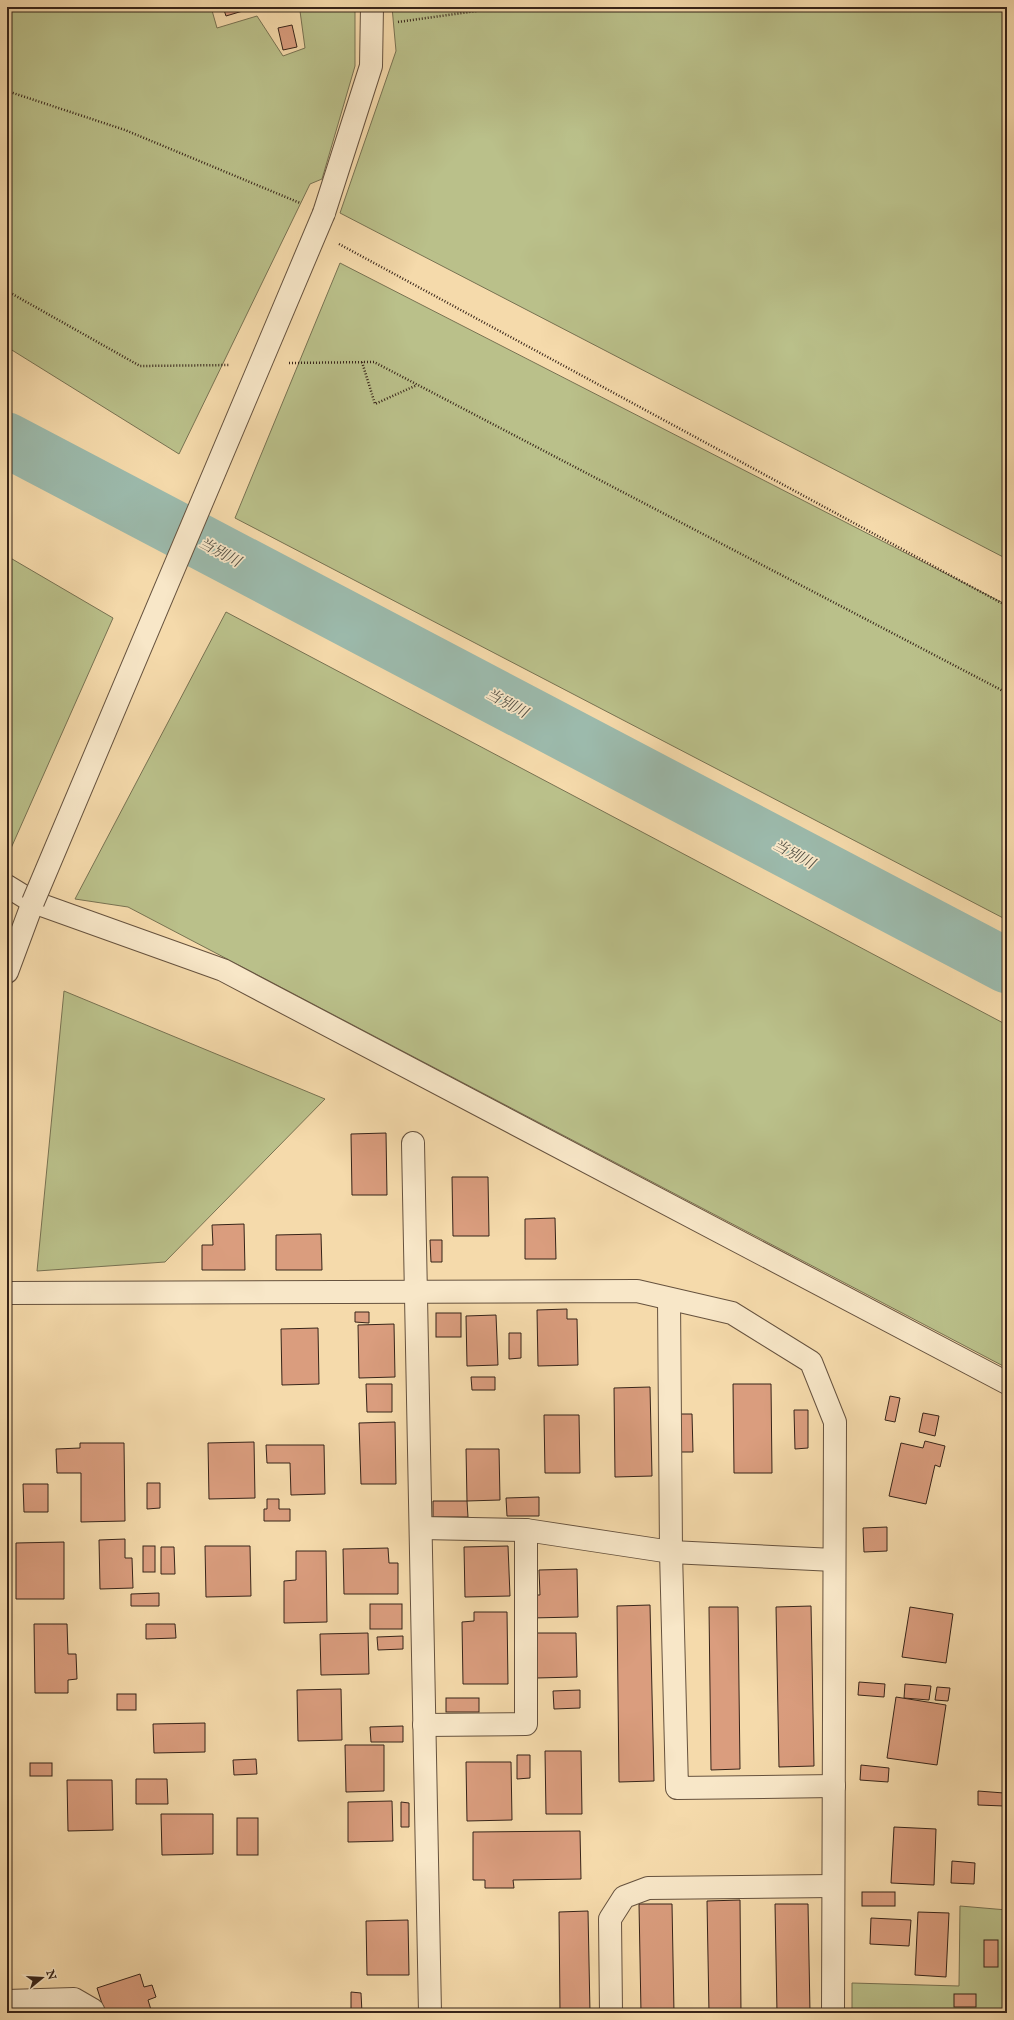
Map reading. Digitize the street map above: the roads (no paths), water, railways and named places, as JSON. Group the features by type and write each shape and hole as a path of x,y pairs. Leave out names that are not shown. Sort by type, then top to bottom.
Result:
{"street":[{"path":"7,972 33,902 324,213 371,66 372,7"},
{"path":"7,886 33,902 223,970 1007,1383"},
{"path":"413,1144 430,2013"},
{"path":"7,1293 637,1292 732,1313 811,1362 835,1422 833,2013"},
{"path":"669,1299 671,1552 677,1788 834,1786"},
{"path":"421,1528 526,1530 671,1552 834,1560"},
{"path":"424,1726 526,1724 526,1530"},
{"path":"611,2013 610,1919 624,1896 648,1888 833,1886"},
{"path":"7,2001 74,1999 93,2010 94,2013"}],"waterway":[{"name":"当別川","path":"7,440 1007,966"}]}
